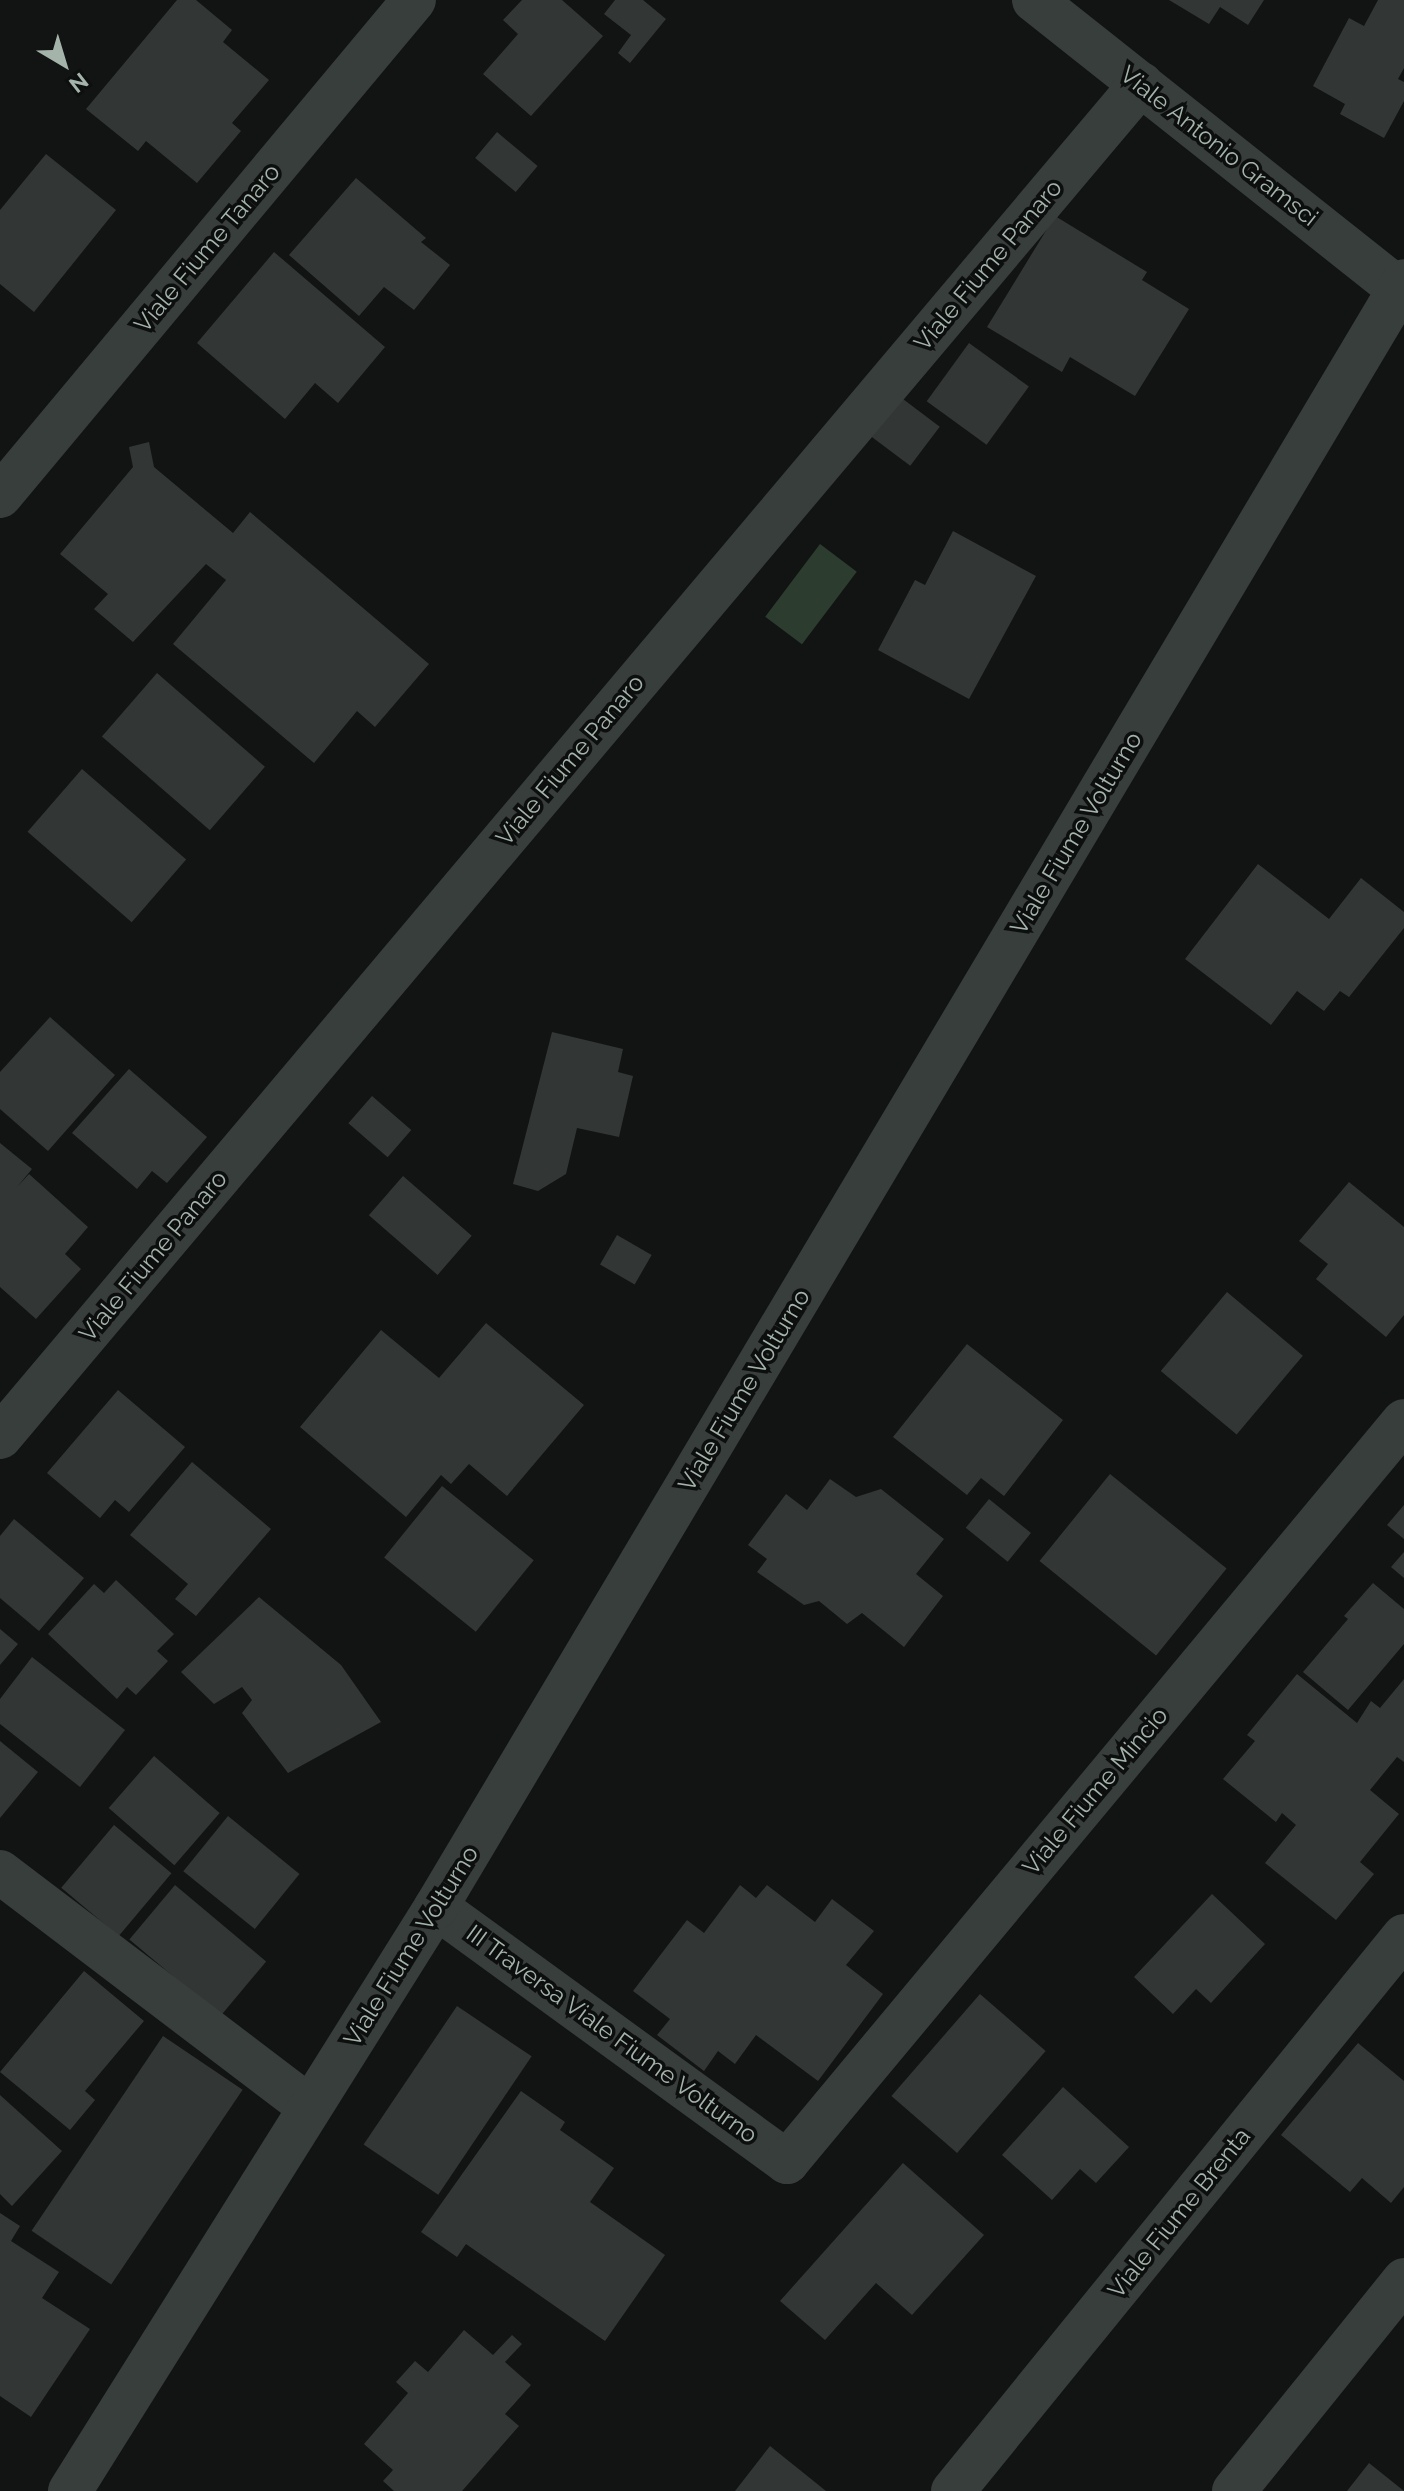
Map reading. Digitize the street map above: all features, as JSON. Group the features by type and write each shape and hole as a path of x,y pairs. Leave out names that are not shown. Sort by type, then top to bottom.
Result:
{"street":[{"name":"Viale Fiume Tanaro","path":"0,496 414,0"},
{"name":"Viale Antonio Gramsci","path":"1060,8 1141,84 1402,288"},
{"name":"Viale Fiume Panaro","path":"0,1437 1141,84"},
{"name":"Viale Fiume Volturno","path":"70,2491 436,1907 1402,288"},
{"name":"Viale Fiume Mincio","path":"787,2162 1404,1421"},
{"path":"0,1872 310,2107"},
{"name":"III Traversa Viale Fiume Volturno","path":"436,1907 787,2162"},
{"name":"Viale Fiume Brenta","path":"953,2491 1404,1936"},
{"path":"1234,2491 1404,2280"}],"shaded area":[{"path":"820,544 857,572 802,644 765,617"}],"building":[{"path":"177,0 196,0 232,30 223,42 269,80 232,123 241,131 197,183 146,141 138,151 86,109"},
{"path":"522,0 562,0 603,36 531,116 483,74 518,34 503,20"},
{"path":"615,0 643,0 666,19 630,63 618,53 631,35 604,14"},
{"path":"1169,0 1264,0 1248,25 1220,7 1209,24"},
{"path":"1378,0 1404,0 1404,68 1398,79 1404,82 1404,101 1384,138 1340,114 1345,104 1313,86 1349,18 1364,26"},
{"path":"497,132 538,166 516,192 475,158"},
{"path":"46,154 116,210 34,312 0,284 0,210"},
{"path":"356,178 426,238 421,242 450,265 414,310 384,287 359,316 289,255"},
{"path":"1055,216 1147,272 1142,280 1189,309 1135,396 1070,357 1062,372 987,327"},
{"path":"274,252 385,347 338,403 315,383 285,419 197,343"},
{"path":"969,343 1029,386 987,445 927,401"},
{"path":"899,396 940,427 910,466 870,435"},
{"path":"149,442 154,467 233,533 250,512 429,664 375,727 357,711 314,763 173,644 226,580 206,564 133,642 94,609 108,594 60,554 133,467 129,447"},
{"path":"953,531 1036,576 969,699 878,650 915,580 925,585"},
{"path":"157,673 265,767 210,830 102,736"},
{"path":"82,769 186,860 132,922 28,832"},
{"path":"1258,864 1329,919 1361,878 1404,912 1404,928 1349,997 1340,991 1324,1011 1297,991 1271,1025 1185,959"},
{"path":"50,1017 115,1075 48,1151 0,1109 0,1072"},
{"path":"552,1032 623,1049 618,1072 633,1076 619,1137 577,1128 566,1174 538,1191 513,1184"},
{"path":"129,1069 207,1137 167,1183 152,1171 137,1189 72,1133"},
{"path":"372,1096 411,1130 388,1157 348,1123"},
{"path":"0,1143 32,1169 17,1187 29,1174 88,1227 65,1254 81,1269 36,1319 0,1287"},
{"path":"403,1176 472,1236 438,1275 369,1215"},
{"path":"1349,1182 1404,1227 1404,1315 1386,1337 1316,1279 1328,1264 1299,1241"},
{"path":"617,1235 652,1255 635,1284 600,1264"},
{"path":"1227,1292 1303,1356 1237,1435 1161,1371"},
{"path":"486,1323 584,1405 507,1496 469,1464 451,1484 441,1475 406,1517 300,1427 381,1330 439,1378"},
{"path":"967,1344 1063,1420 1004,1496 981,1478 967,1495 893,1437"},
{"path":"118,1390 185,1447 129,1512 115,1500 100,1518 47,1473"},
{"path":"192,1462 271,1529 196,1616 175,1599 188,1584 130,1535"},
{"path":"1110,1474 1227,1568 1156,1655 1040,1561"},
{"path":"830,1479 856,1497 881,1489 944,1539 916,1574 943,1596 904,1647 862,1613 847,1624 819,1601 804,1605 757,1572 767,1559 748,1545 786,1494 807,1510"},
{"path":"442,1486 534,1560 476,1632 384,1557"},
{"path":"989,1499 1031,1533 1008,1562 966,1528"},
{"path":"1404,1505 1404,1539 1387,1525"},
{"path":"14,1519 84,1578 39,1631 0,1598 0,1536"},
{"path":"1404,1552 1404,1578 1391,1567"},
{"path":"116,1580 174,1634 157,1651 168,1661 136,1695 127,1687 117,1699 48,1634 94,1584 104,1593"},
{"path":"1373,1583 1404,1609 1404,1644 1348,1710 1303,1672 1348,1619 1344,1616"},
{"path":"259,1597 341,1665 381,1722 288,1773 242,1713 252,1700 242,1687 214,1704 181,1672"},
{"path":"0,1629 18,1644 0,1665"},
{"path":"32,1657 125,1730 80,1787 0,1724 0,1699"},
{"path":"1297,1674 1357,1723 1371,1701 1380,1708 1404,1679 1404,1762 1397,1757 1370,1790 1399,1814 1360,1862 1374,1874 1336,1920 1265,1863 1296,1825 1282,1813 1276,1822 1223,1779 1255,1741 1247,1735"},
{"path":"0,1741 38,1772 0,1818"},
{"path":"154,1756 220,1813 174,1865 109,1808"},
{"path":"228,1816 299,1874 255,1929 183,1871"},
{"path":"114,1825 171,1873 119,1936 61,1888"},
{"path":"175,1885 266,1961 221,2016 129,1939"},
{"path":"740,1885 756,1898 767,1885 815,1922 832,1899 874,1931 846,1965 883,1994 818,2081 756,2035 735,2064 718,2051 704,2071 657,2035 670,2019 633,1991 687,1920 704,1933"},
{"path":"1212,1894 1265,1944 1211,2003 1196,1989 1173,2014 1134,1977"},
{"path":"84,1971 144,2021 85,2091 95,2100 70,2130 0,2072"},
{"path":"980,1994 1046,2051 957,2153 891,2096"},
{"path":"457,2006 532,2056 438,2195 364,2144"},
{"path":"163,2036 243,2090 111,2285 32,2231"},
{"path":"1358,2043 1404,2081 1404,2187 1391,2203 1362,2178 1350,2192 1281,2135"},
{"path":"1063,2087 1129,2147 1096,2183 1080,2169 1052,2200 1002,2155"},
{"path":"521,2091 565,2122 560,2130 614,2168 590,2202 665,2255 605,2341 466,2244 457,2257 421,2232"},
{"path":"0,2095 62,2151 12,2206 0,2194"},
{"path":"903,2163 984,2235 912,2315 876,2283 825,2340 780,2301"},
{"path":"0,2213 20,2226 11,2241 59,2272 42,2298 90,2329 31,2417 0,2396"},
{"path":"464,2330 493,2355 512,2335 522,2344 505,2362 531,2385 505,2414 519,2426 462,2491 394,2491 383,2481 393,2470 364,2444 408,2393 396,2382 415,2361 428,2372"},
{"path":"770,2446 826,2491 735,2491"},
{"path":"1369,2463 1404,2491 1347,2491"}]}
